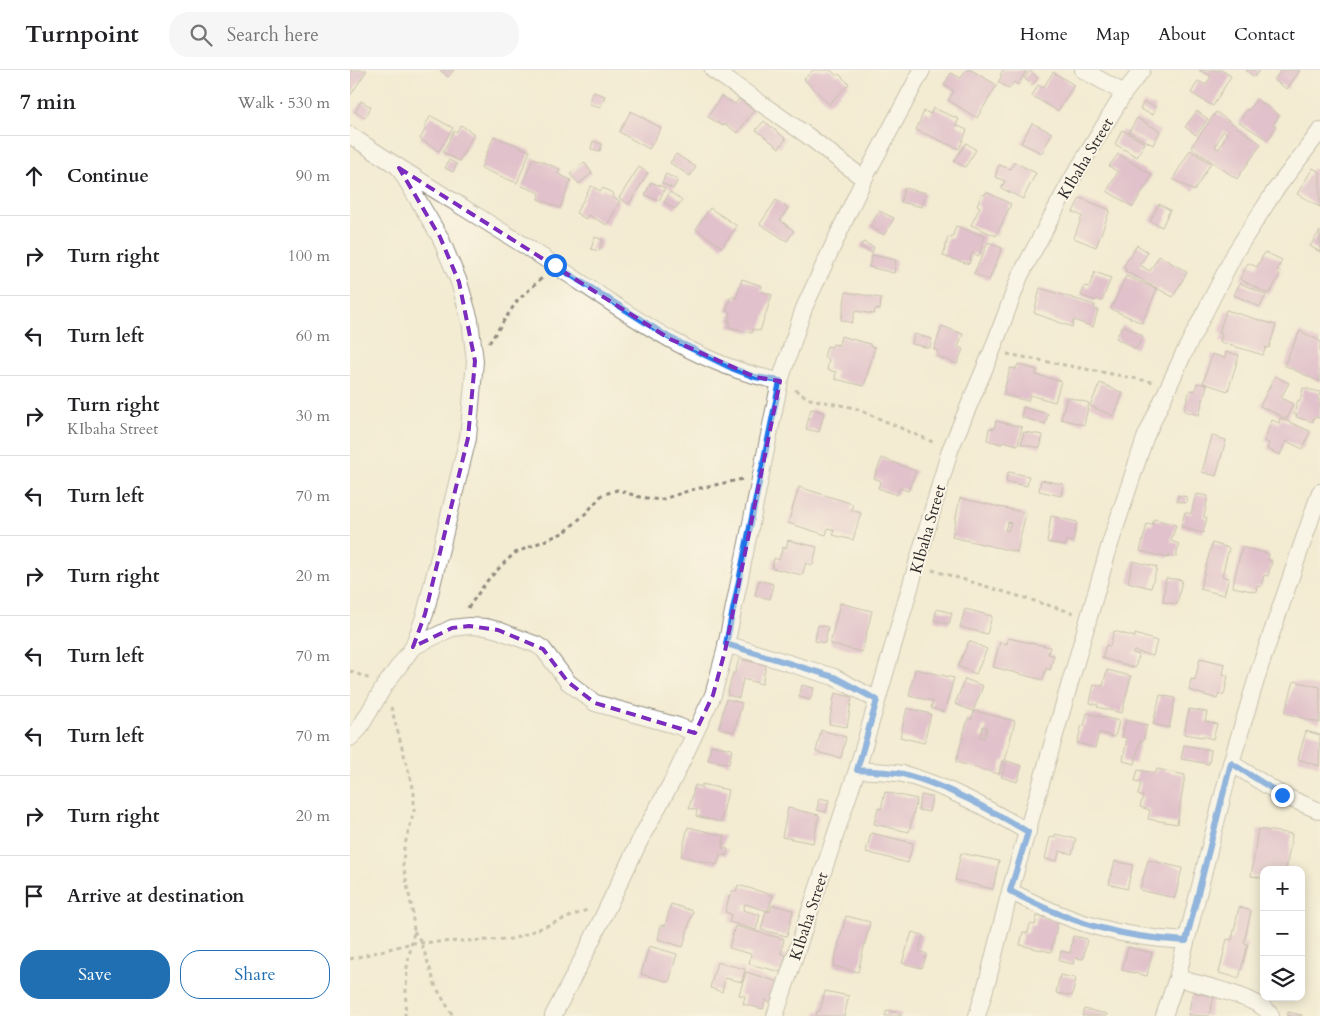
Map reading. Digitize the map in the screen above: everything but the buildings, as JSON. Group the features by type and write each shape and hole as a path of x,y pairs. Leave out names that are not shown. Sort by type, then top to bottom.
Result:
{"street":[{"path":"713,70 808,136 864,180"},
{"path":"553,1016 642,836 674,778 713,695 726,644 780,381 804,308 864,180 922,70"},
{"path":"1084,70 1124,93"},
{"name":"KIbaha Street","path":"776,1016 857,770 950,450 992,351 1020,276 1068,184 1124,93 1142,70"},
{"path":"977,1016 1010,891 1110,544 1145,438 1168,386 1236,251 1274,192 1320,131"},
{"path":"350,135 399,168 670,338 734,369 755,377 780,381"},
{"path":"350,738 359,729 412,647 425,614 468,438 475,361 470,320 456,274 440,237 399,168"},
{"path":"1164,1016 1177,978 1231,763 1260,667 1320,492"},
{"path":"412,647 452,628 486,626 530,642 546,652 568,682 594,703 678,726 696,733"},
{"path":"726,644 834,677 877,700"},
{"path":"1231,763 1282,795 1320,811"},
{"path":"857,770 901,774 924,782 948,791 1028,832"},
{"path":"1010,891 1050,911 1104,929 1131,936 1186,941"},
{"path":"1177,978 1247,999 1266,1009 1271,1016"}],"path":[{"path":"475,361 497,333 517,301 555,265"},
{"path":"992,351 1144,379 1168,386"},
{"path":"780,381 810,399 856,408 950,450"},
{"path":"452,628 487,581 504,562 515,553 565,532 581,519 602,495 617,490 651,500 660,500 698,488 760,476"},
{"path":"916,565 1089,617"},
{"path":"386,685 414,791 414,810 404,848 402,865 412,909 414,931 407,967 405,1016"},
{"path":"350,959 412,943 513,939 611,901"},
{"path":"414,931 422,942 436,987 453,1016"}],"highlighted area":[{"path":"399,168 670,339 755,377 780,381 725,651 713,695 695,733 595,703 568,682 543,649 498,630 469,626 452,628 413,647 425,614 468,438 475,361 459,282 440,237"}],"route":[{"path":"555,265 670,338 702,355 755,377 780,381 726,644 834,677 877,700 857,770 901,774 924,782 948,791 1028,832 1010,891 1069,919 1104,929 1131,936 1186,941 1231,763 1282,795"}]}
